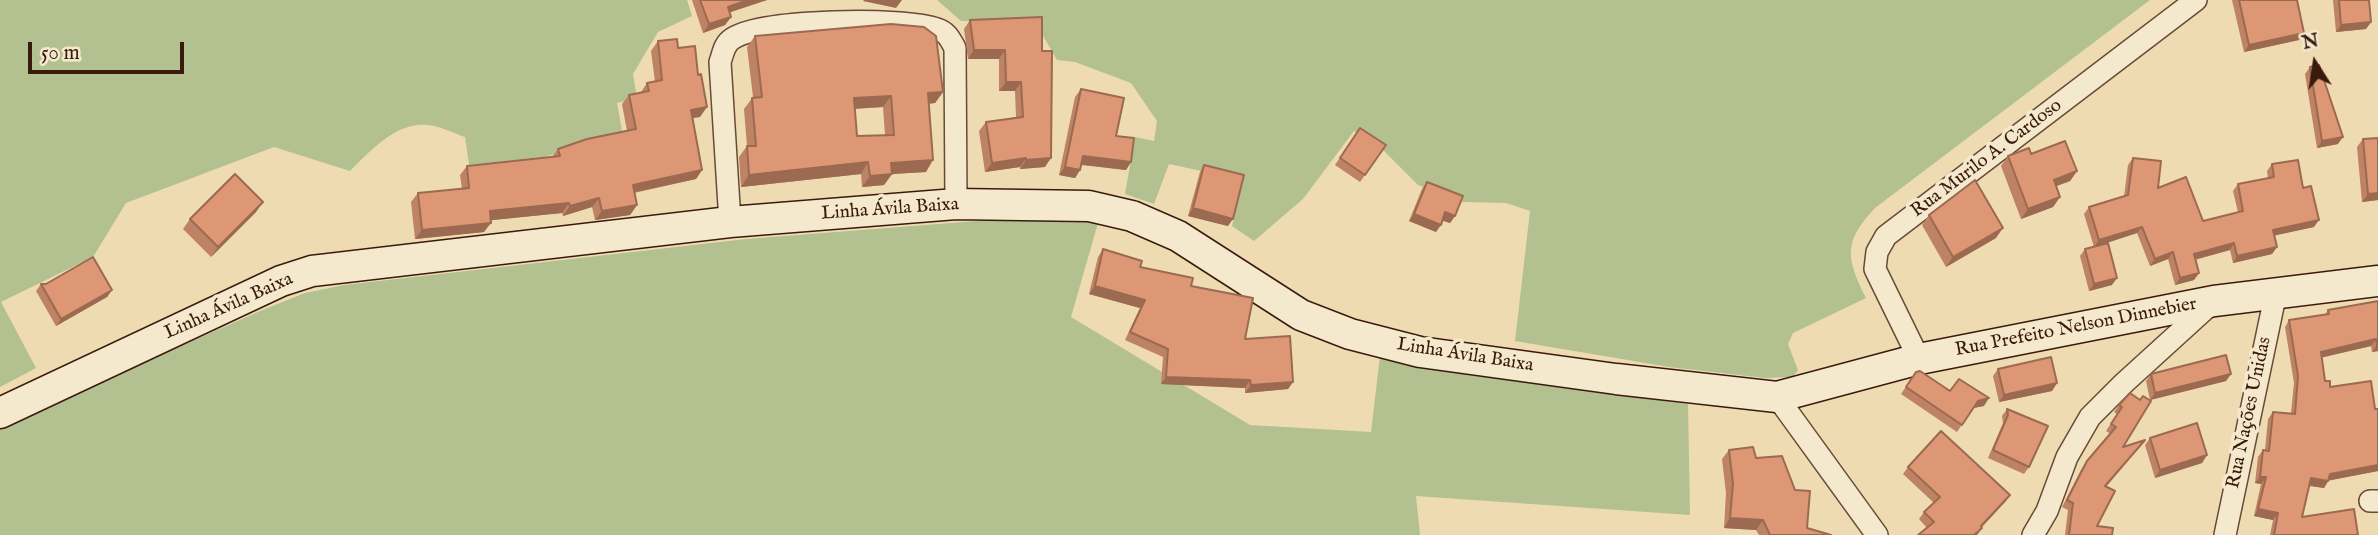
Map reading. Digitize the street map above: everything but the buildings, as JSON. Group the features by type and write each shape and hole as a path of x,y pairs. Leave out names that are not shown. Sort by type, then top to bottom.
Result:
{"street":[{"name":"Rua Murilo A. Cardoso","path":"1919,359 1875,269 1877,252 1886,236 2196,0"},
{"path":"730,222 720,62 724,47 733,38 767,27 791,24 866,22 920,25 947,34 955,48 956,204"},
{"name":"Linha Ávila Baixa","path":"0,413 281,281 312,271 730,222 956,204 1089,206 1132,216 1178,236 1301,315 1350,334 1420,352 1777,397"},
{"name":"Rua Prefeito Nelson Dinnebier","path":"1777,397 1919,359 2214,300 2378,281"},
{"name":"Rua Nações Unidas","path":"2225,535 2276,292"},
{"path":"2033,535 2047,512 2067,457 2090,417 2214,300"},
{"path":"1777,397 1877,535"}],"green space":[{"path":"0,0 687,0 692,16 658,32 633,74 637,98 617,103 623,136 543,157 469,165 465,137 437,127 417,125 385,139 350,171 274,147 126,203 93,257 1,302 36,368 0,387"},
{"path":"937,0 2150,0 1875,208 1857,231 1851,251 1854,272 1866,298 1793,333 1788,344 1798,370 1793,377 1765,378 1669,367 1515,341 1530,211 1506,203 1463,202 1418,185 1384,151 1354,131 1303,199 1254,241 1232,226 1243,180 1169,164 1154,204 1125,194 1135,137 1154,141 1157,121 1131,83 1075,62 1057,60 1035,22 961,21"},
{"path":"1079,213 1100,216 1071,317 1250,425 1371,432 1380,356 1426,368 1688,404 1690,515 1416,496 1420,535 0,535 0,427 305,293 344,285 746,239"}]}
